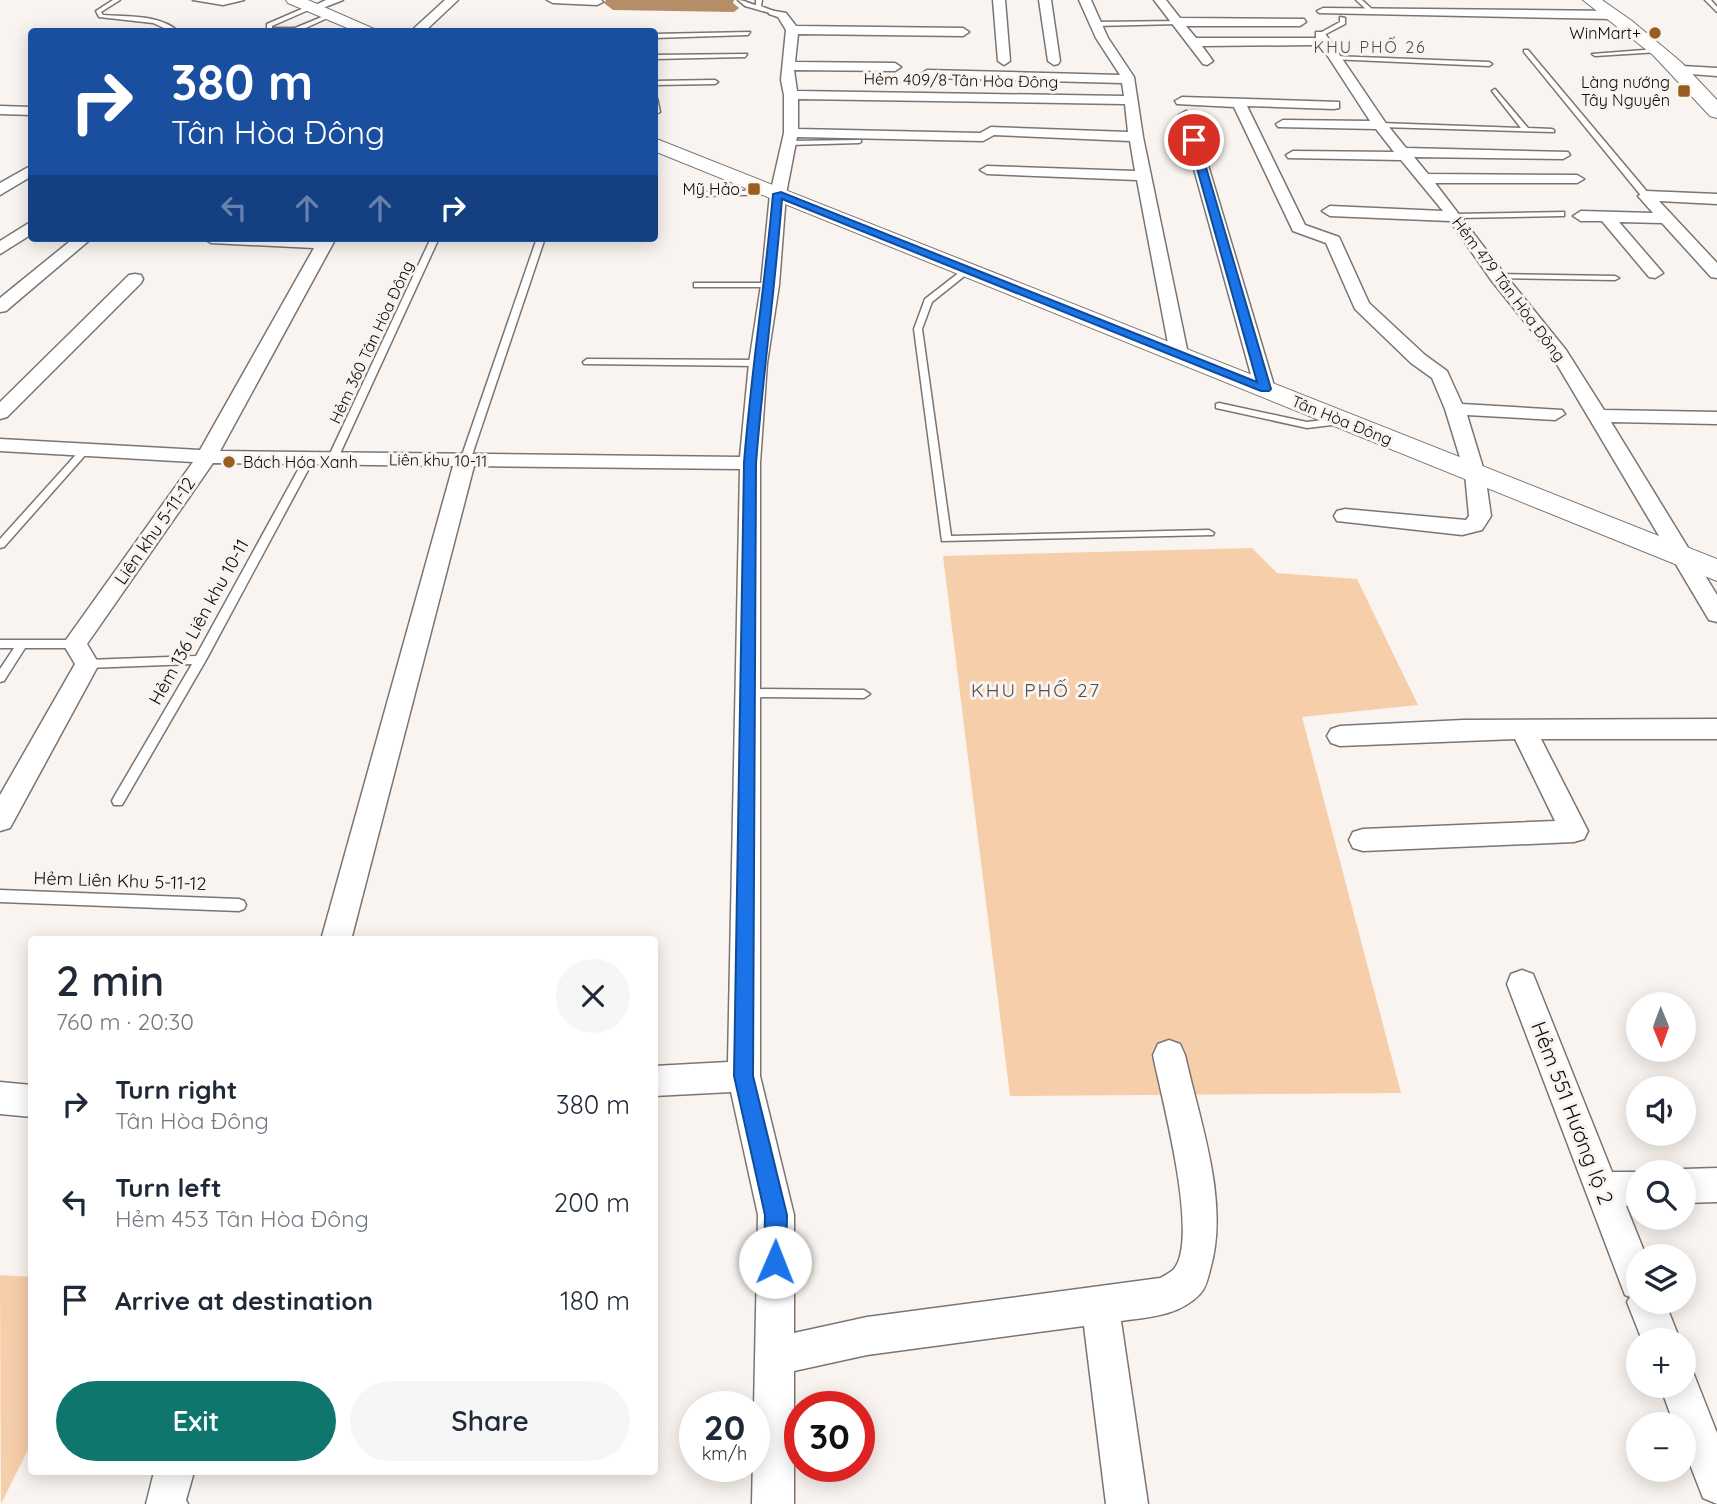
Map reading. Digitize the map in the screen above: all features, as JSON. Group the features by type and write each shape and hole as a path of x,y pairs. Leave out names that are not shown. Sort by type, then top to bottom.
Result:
{"street":[{"path":"294,0 323,8 365,28"},
{"path":"420,28 452,0"},
{"path":"554,0 597,2"},
{"path":"999,0 1004,61"},
{"path":"1045,0 1054,61"},
{"path":"1085,0 1128,79 1143,176 1179,354"},
{"path":"1444,0 1475,24"},
{"path":"1517,0 1535,13"},
{"path":"1591,0 1614,15 1682,70 1717,112"},
{"path":"1167,3 1208,61"},
{"path":"1323,11 1614,15"},
{"path":"773,12 782,15 792,30 798,47 787,80 791,95 790,138 776,193 770,285 758,363 750,463 744,1076 776,1215 773,1504"},
{"path":"1178,22 1300,22"},
{"path":"792,30 963,32"},
{"path":"1192,42 1316,38"},
{"name":"Hẻm 479 Tân Hòa Đông","path":"1316,38 1380,125 1455,216 1497,276 1560,354 1680,557 1717,614"},
{"path":"790,66 895,66"},
{"path":"1682,70 1717,72"},
{"path":"927,74 1128,79"},
{"name":"Hẻm 409/8 Tân Hòa Đông","path":"791,95 1131,100"},
{"path":"1241,103 1299,228 1334,240 1362,305 1418,359 1440,375 1455,409 1475,474 1480,516 1474,525 1441,526 1345,516"},
{"path":"1265,389 1184,108 1241,103 1334,105"},
{"path":"2,112 28,111"},
{"path":"1283,124 1380,125"},
{"path":"790,138 983,137 991,131 1136,136"},
{"name":"Tân Hòa Đông","path":"658,146 1717,571"},
{"path":"1293,155 1563,155"},
{"path":"987,170 1143,176"},
{"path":"0,190 7,179 28,171"},
{"path":"1422,178 1577,179"},
{"path":"1646,196 1717,199"},
{"path":"1646,196 1717,273"},
{"path":"1330,211 1455,216"},
{"path":"1581,216 1667,218"},
{"path":"1607,217 1655,273"},
{"path":"0,249 28,229"},
{"path":"0,307 79,242"},
{"name":"Liên khu 5-11-12","path":"75,644 207,457 326,242"},
{"path":"0,413 135,279"},
{"path":"1455,409 1555,414"},
{"path":"1599,416 1717,418"},
{"name":"Liên khu 10-11","path":"0,445 207,457 750,463"},
{"path":"337,936 465,461"},
{"path":"0,820 87,664 75,644"},
{"path":"1340,736 1462,730 1524,732 1717,729"},
{"path":"1363,840 1574,831 1524,732"},
{"name":"Hẻm 551 Hương lộ 2","path":"1522,984 1626,1251"},
{"path":"774,1356 867,1336 1167,1296 1189,1280 1199,1247 1200,1199 1170,1055"},
{"path":"658,1081 744,1076"},
{"path":"0,1098 28,1101"},
{"path":"1696,1186 1717,1185"},
{"path":"1602,1190 1626,1189"},
{"path":"1100,1305 1127,1504"},
{"path":"1684,1398 1717,1484"},
{"path":"167,1504 165,1501 173,1475"}],"lane":[{"path":"117,0 98,12 101,16 156,22 172,28"},
{"path":"195,0 223,3 241,0"},
{"path":"741,0 747,5 758,3 773,12"},
{"path":"1359,0 1370,10"},
{"path":"1707,0 1717,10"},
{"path":"298,28 323,8"},
{"path":"270,28 269,25 323,8"},
{"path":"1316,38 1343,23 1342,18"},
{"path":"1096,24 1178,22"},
{"path":"658,36 748,33"},
{"path":"1526,51 1646,196"},
{"path":"1595,54 1657,51"},
{"path":"658,57 745,55"},
{"path":"1333,58 1489,64"},
{"path":"658,83 715,82"},
{"path":"1495,91 1526,130"},
{"path":"1380,125 1552,131"},
{"path":"790,138 859,141"},
{"path":"706,194 776,193"},
{"path":"1455,216 1561,214"},
{"name":"Hẻm 360 Tân Hòa Đông","path":"333,458 433,242"},
{"path":"465,461 540,242"},
{"path":"968,270 928,301 918,329 947,539 1209,533"},
{"path":"1497,276 1615,278"},
{"path":"697,285 770,285"},
{"path":"587,362 758,363"},
{"path":"1219,407 1307,425 1344,421"},
{"path":"0,545 85,450"},
{"name":"Hẻm 136 Liên khu 10-11","path":"118,801 200,660 309,459"},
{"path":"0,644 75,644"},
{"path":"0,678 22,644"},
{"path":"87,664 200,660"},
{"path":"748,693 864,694"},
{"name":"Hẻm Liên Khu 5-11-12","path":"0,896 239,905"}],"shaded area":[{"path":"606,0 734,0 733,3 739,8 734,12 613,10 604,3"},
{"path":"1252,548 1277,573 1357,579 1418,705 1302,717 1401,1093 1010,1096 943,556"},
{"path":"0,1275 28,1277 28,1450 1,1504"}],"place":[{"name":"WinMart+","path":"1655,33"},
{"name":"Làng nướng Tây Nguyên","path":"1684,91"},
{"name":"Mỹ Hảo","path":"754,189"},
{"name":"Bách Hóa Xanh","path":"229,462"}],"district":[{"name":"KHU PHỐ 26","path":"1370,47"},
{"name":"KHU PHỐ 27","path":"1036,690"}],"route":[{"path":"775,1262 776,1215 744,1076 750,463 758,363 770,285 778,194 1265,389 1194,140"}]}
